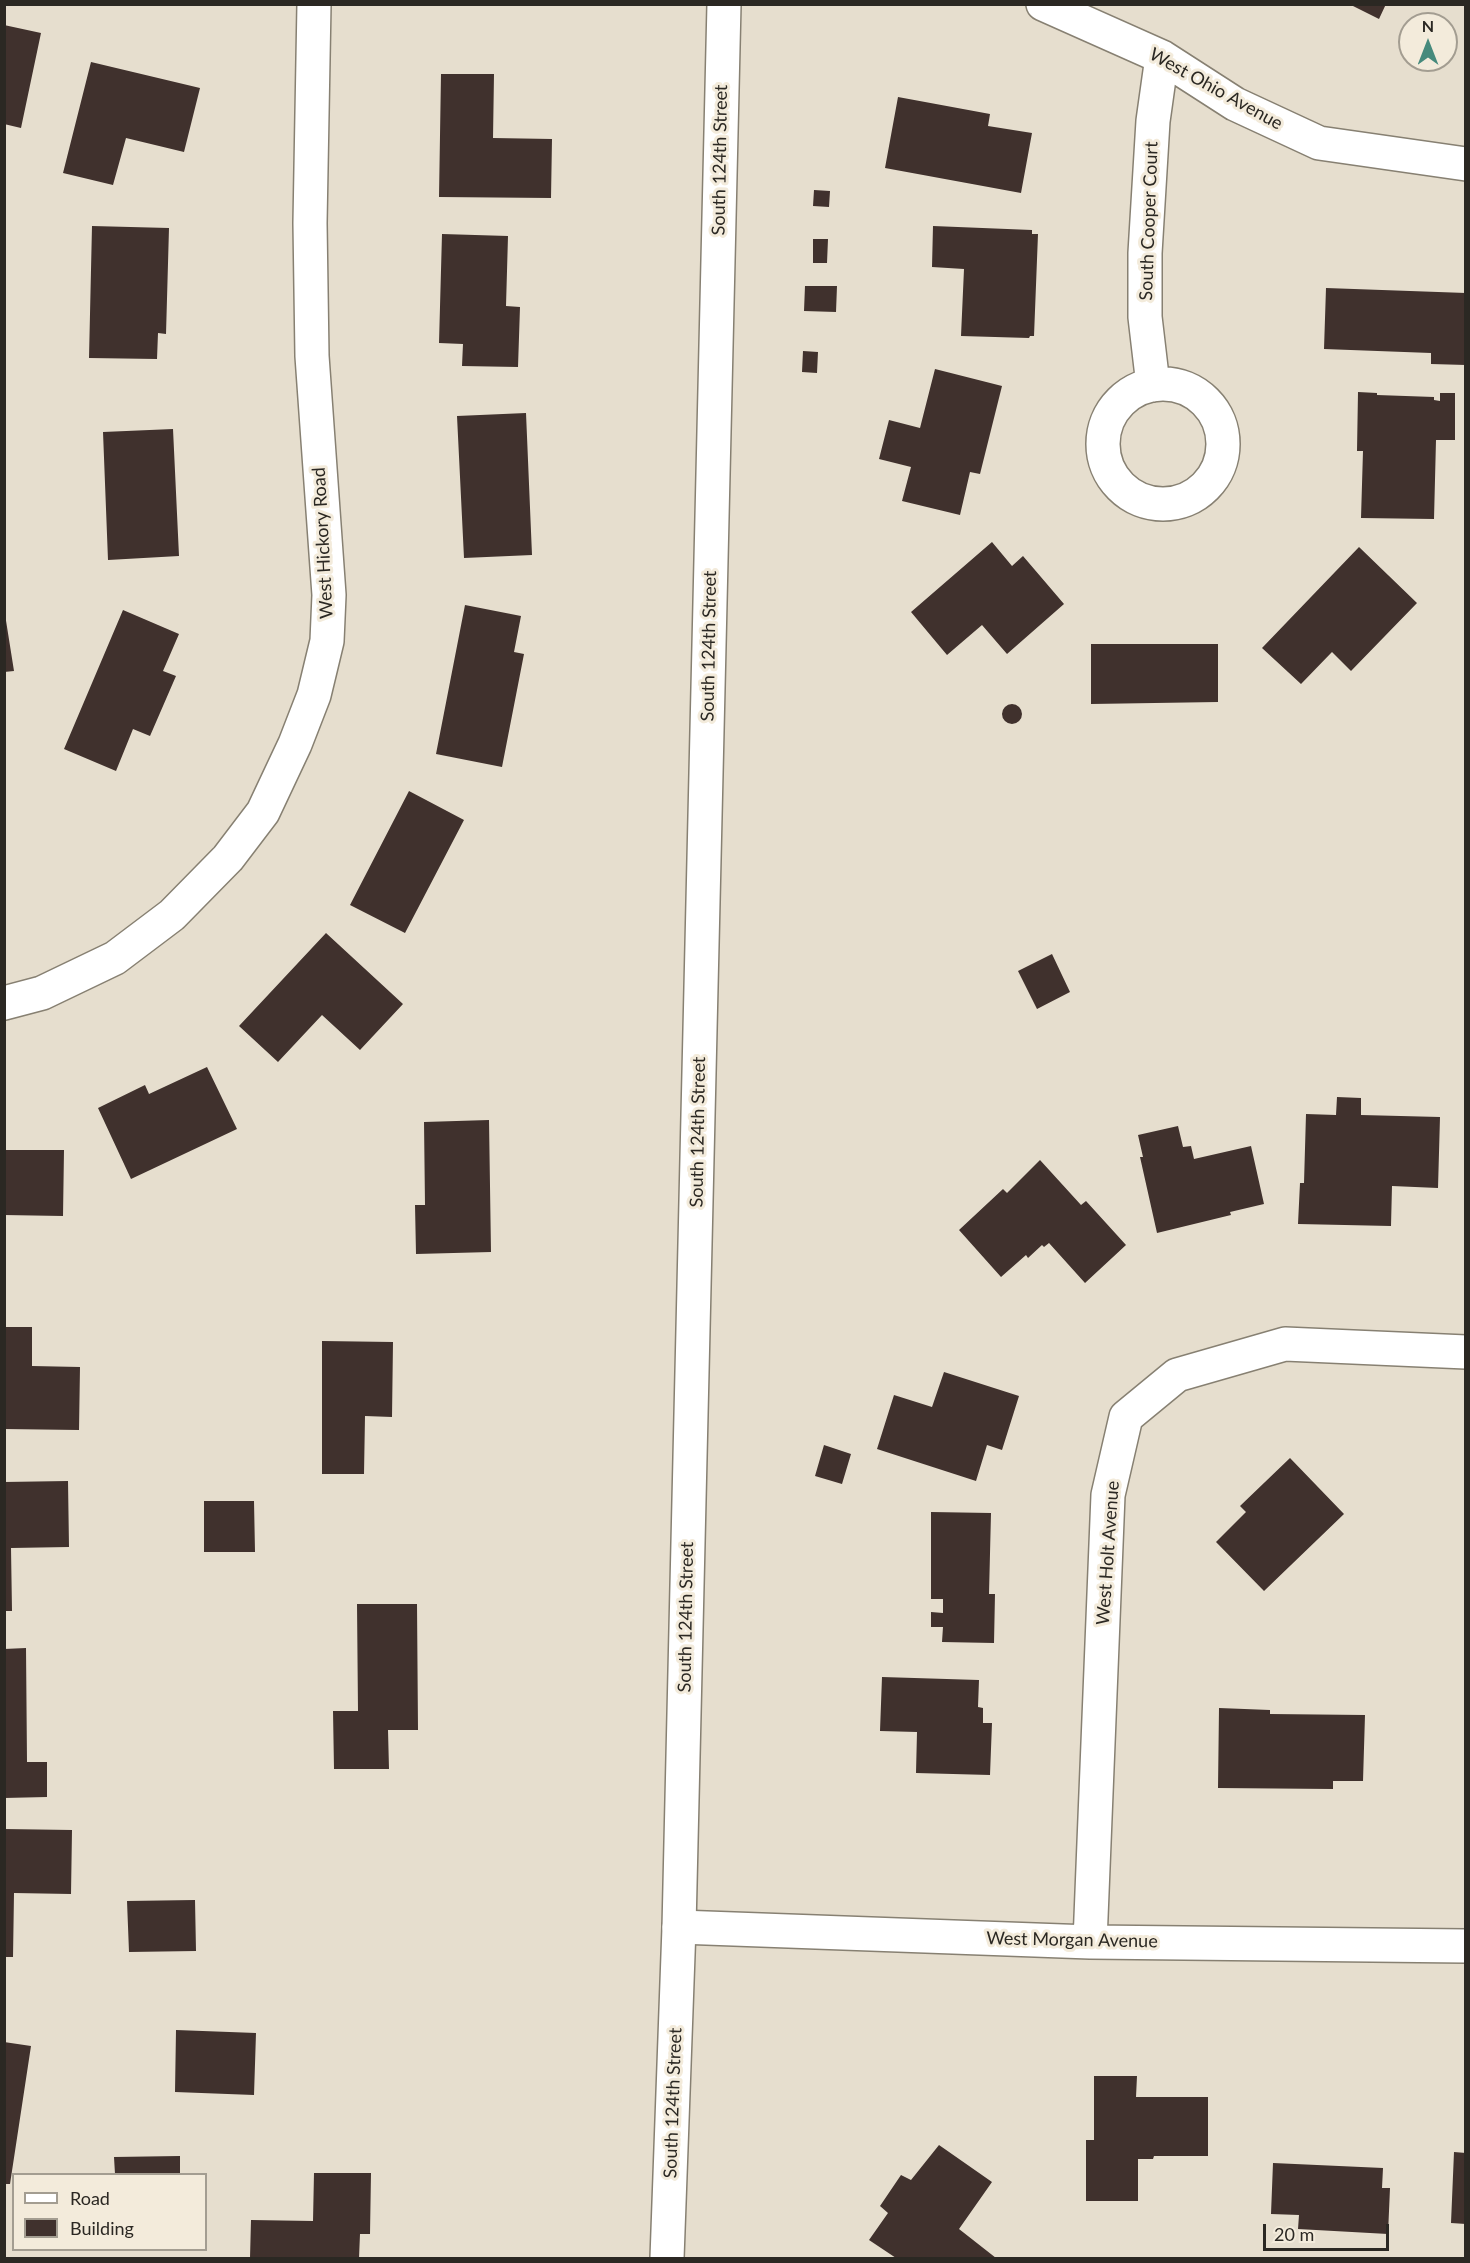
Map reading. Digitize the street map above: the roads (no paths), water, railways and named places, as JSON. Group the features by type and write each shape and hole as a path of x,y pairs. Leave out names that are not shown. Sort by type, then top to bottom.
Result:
{"street":[{"name":"West Hickory Road","path":"4,1003 42,993 115,958 172,915 228,858 263,812 295,744 314,694 327,641 329,595 312,345 310,222 314,4"},
{"name":"South 124th Street","path":"667,2259 679,1927 724,4"},
{"name":"West Ohio Avenue","path":"1043,4 1162,57 1234,104 1319,143 1466,164"},
{"name":"South Cooper Court","path":"1153,385 1145,317 1145,254 1153,121 1162,57"},
{"name":"West Holt Avenue","path":"1090,1942 1108,1495 1126,1417 1177,1375 1285,1344 1466,1352"},
{"name":"West Morgan Avenue","path":"679,1927 1090,1942 1466,1946"}]}
